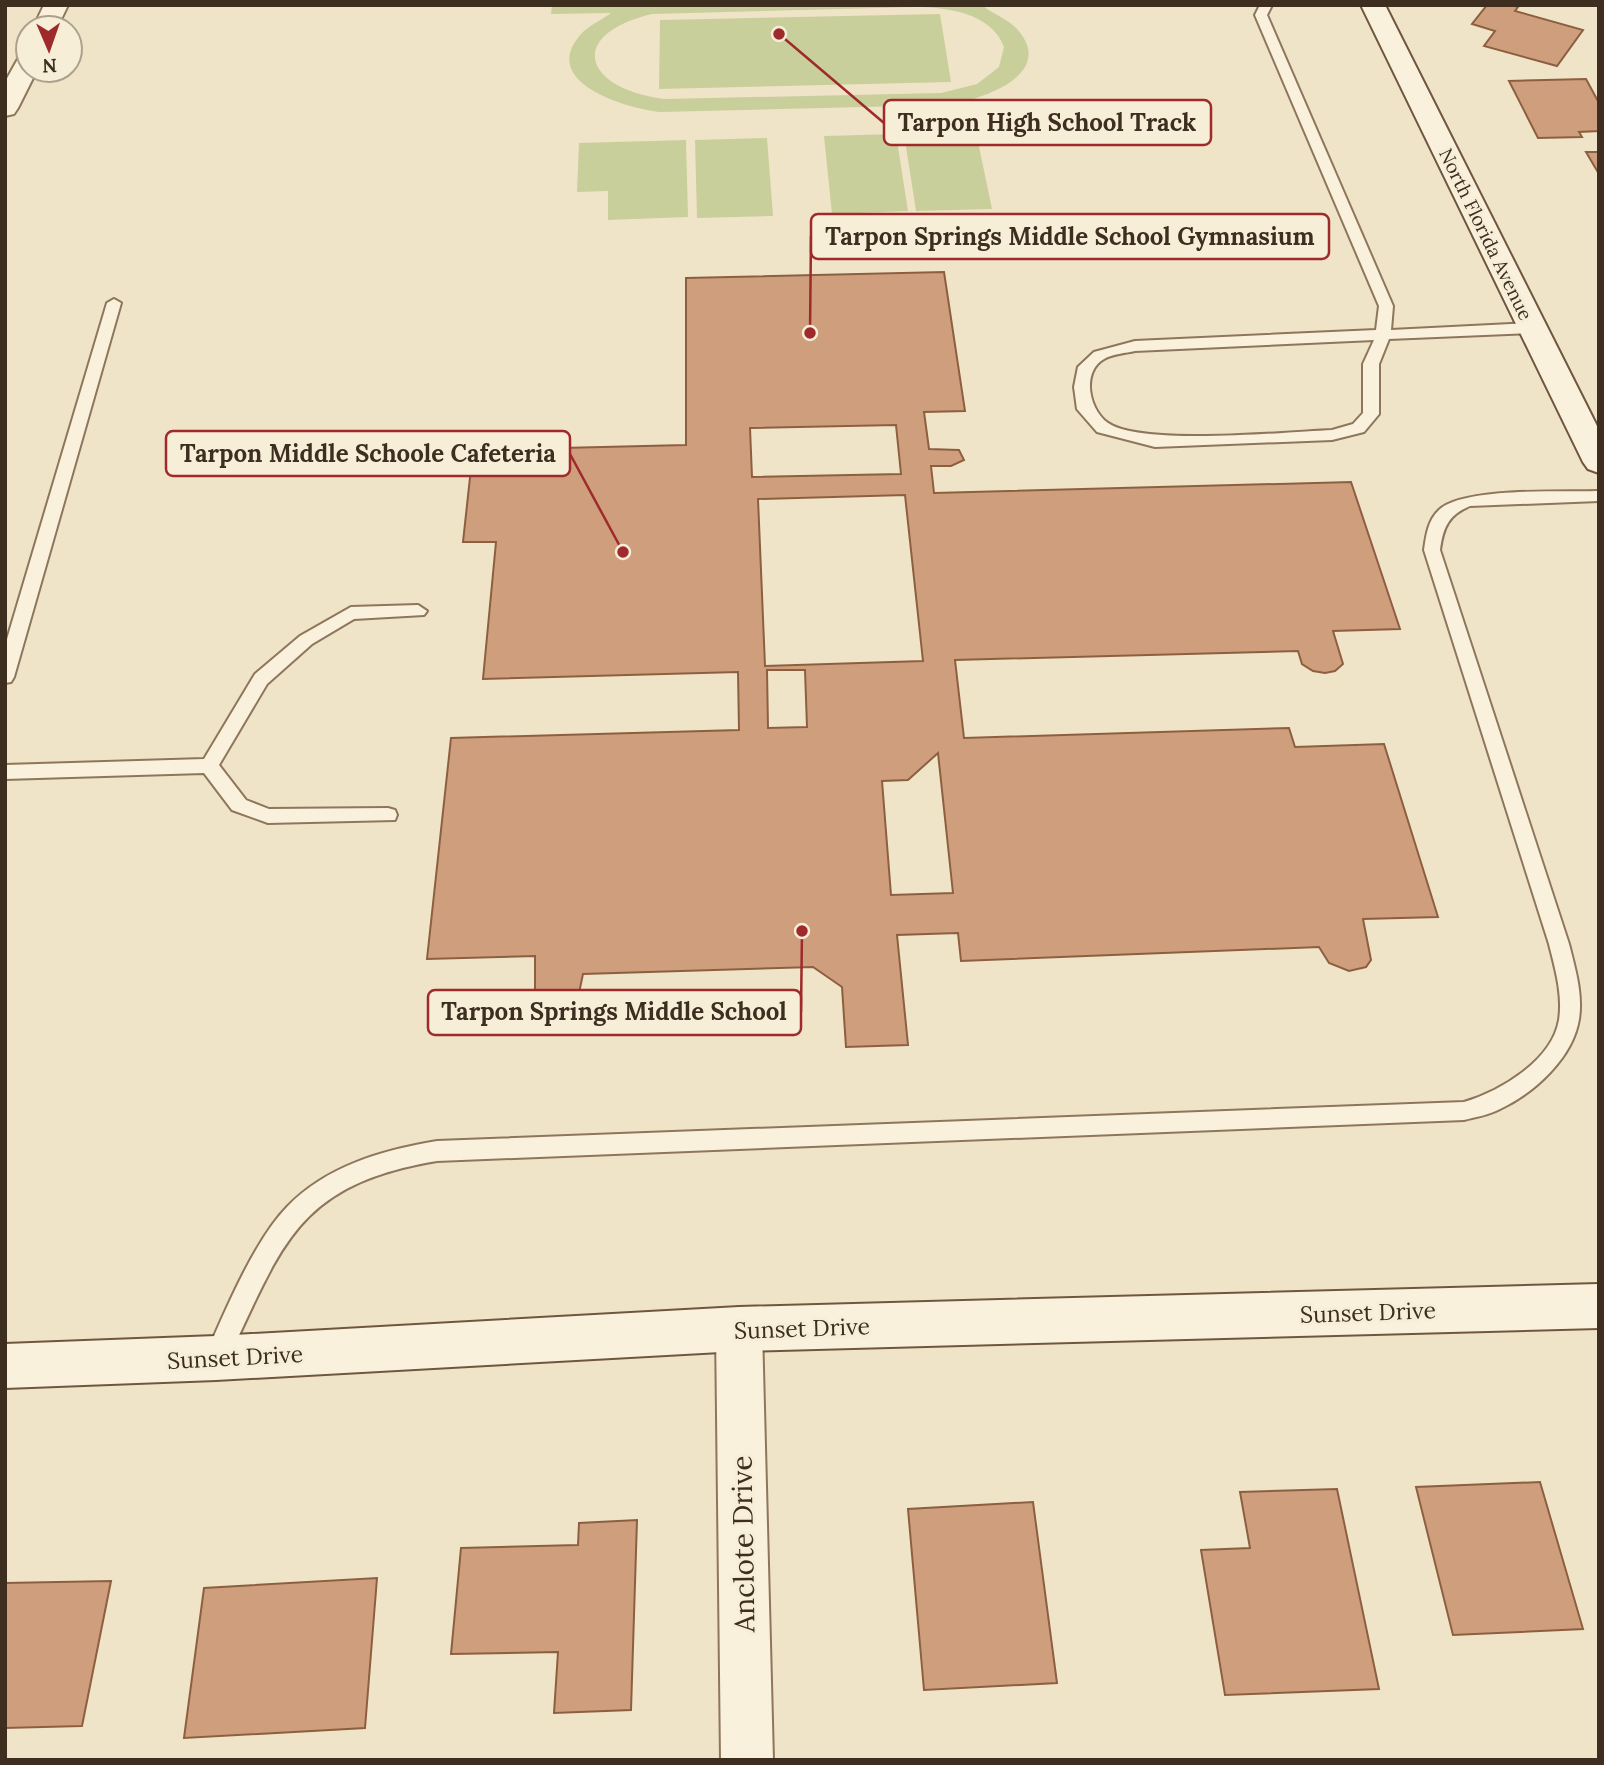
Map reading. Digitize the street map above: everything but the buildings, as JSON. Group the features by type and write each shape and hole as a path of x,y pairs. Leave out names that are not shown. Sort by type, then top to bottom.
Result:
{"street":[{"name":"North Florida Avenue","path":"1373,5 1533,328 1590,425 1599,462"},
{"path":"5,108 17,84"},
{"name":"Sunset Drive","path":"5,1366 216,1358 738,1329 1599,1306"},
{"name":"Anclote Drive","path":"738,1329 747,1760"}],"lane":[{"path":"1266,5 1261,15 1386,306 1383,335 1371,364 1371,414 1358,428 1332,435 1155,442 1104,428 1085,409 1082,387 1086,366 1100,355 1135,346 1383,335 1533,328"},
{"path":"5,677 114,303"},
{"path":"216,1358 280,1233 295,1214 318,1194 346,1178 404,1156 464,1150 1464,1111 1491,1104 1539,1070 1558,1047 1569,1022 1569,985 1559,944 1432,550 1434,531 1440,518 1451,506 1468,501 1599,496"},
{"path":"209,766 261,679 306,640 351,613 418,611"},
{"path":"5,772 209,766"},
{"path":"209,766 239,805 268,816 388,815"}],"green space":[{"path":"552,5 983,5 1016,28 1027,44 1028,59 1022,71 995,91 947,105 660,112 626,105 590,89 577,78 570,64 571,49 584,31 611,13 551,14","holes":["927,7 967,14 989,26 1004,47 999,67 977,84 941,93 664,99 637,93 616,84 602,73 595,61 596,47 606,35 624,23 652,14"]},
{"path":"940,14 951,82 659,89 660,20"},
{"path":"976,132 992,209 916,211 904,134"},
{"path":"896,134 908,211 832,214 824,136"},
{"path":"767,138 773,216 697,218 695,140"},
{"path":"686,140 688,217 608,220 608,191 577,192 579,143"}],"place":[{"name":"Tarpon High School Track","path":"779,34"},
{"name":"Tarpon Springs Middle School Gymnasium","path":"810,333"},
{"name":"Tarpon Middle Schoole Cafeteria","path":"623,552"},
{"name":"Tarpon Springs Middle School","path":"802,931"}]}
